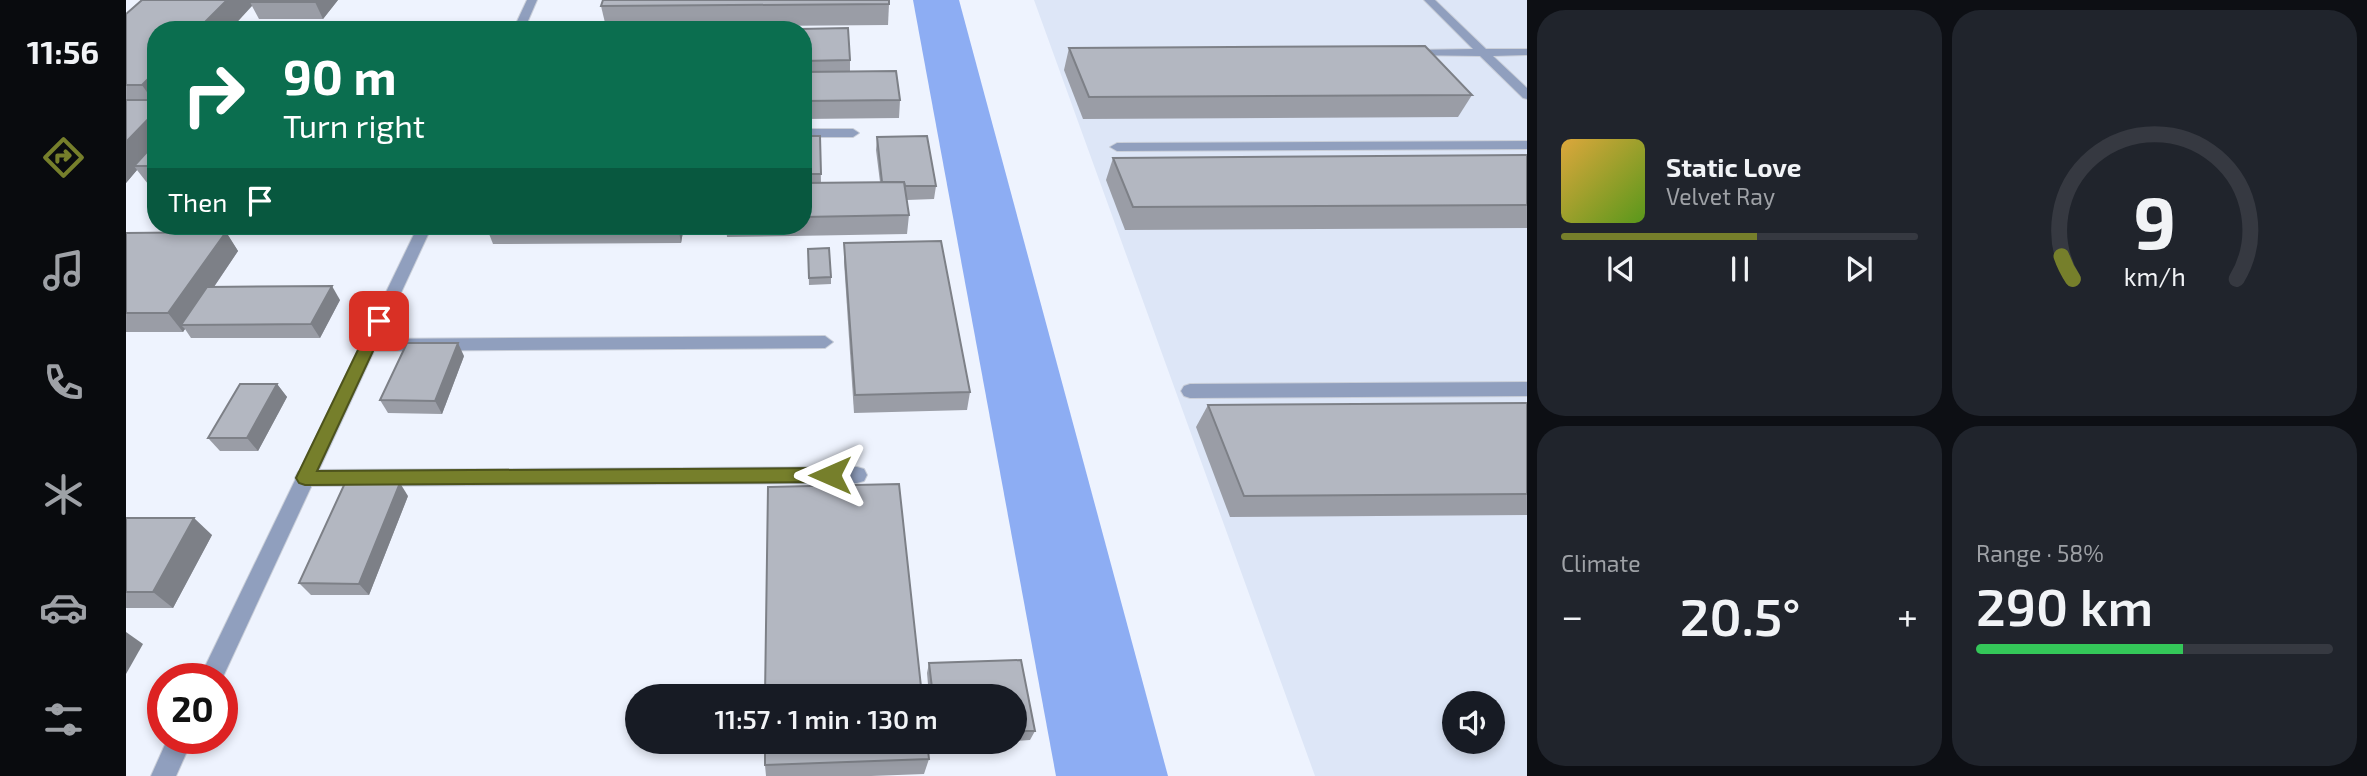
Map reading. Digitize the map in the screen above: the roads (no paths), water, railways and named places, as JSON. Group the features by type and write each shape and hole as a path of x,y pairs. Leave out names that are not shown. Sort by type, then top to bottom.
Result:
{"street":[{"path":"522,21 532,0"},
{"path":"1429,0 1527,95"},
{"path":"1399,53 1527,52"},
{"path":"812,133 853,133"},
{"path":"1117,147 1527,145"},
{"path":"217,663 421,235"},
{"path":"368,345 825,342"},
{"path":"1190,391 1527,389"},
{"path":"305,478 857,475"},
{"path":"163,776 173,754"}],"water":[{"path":"913,0 959,0 1168,776 1056,776"}]}
